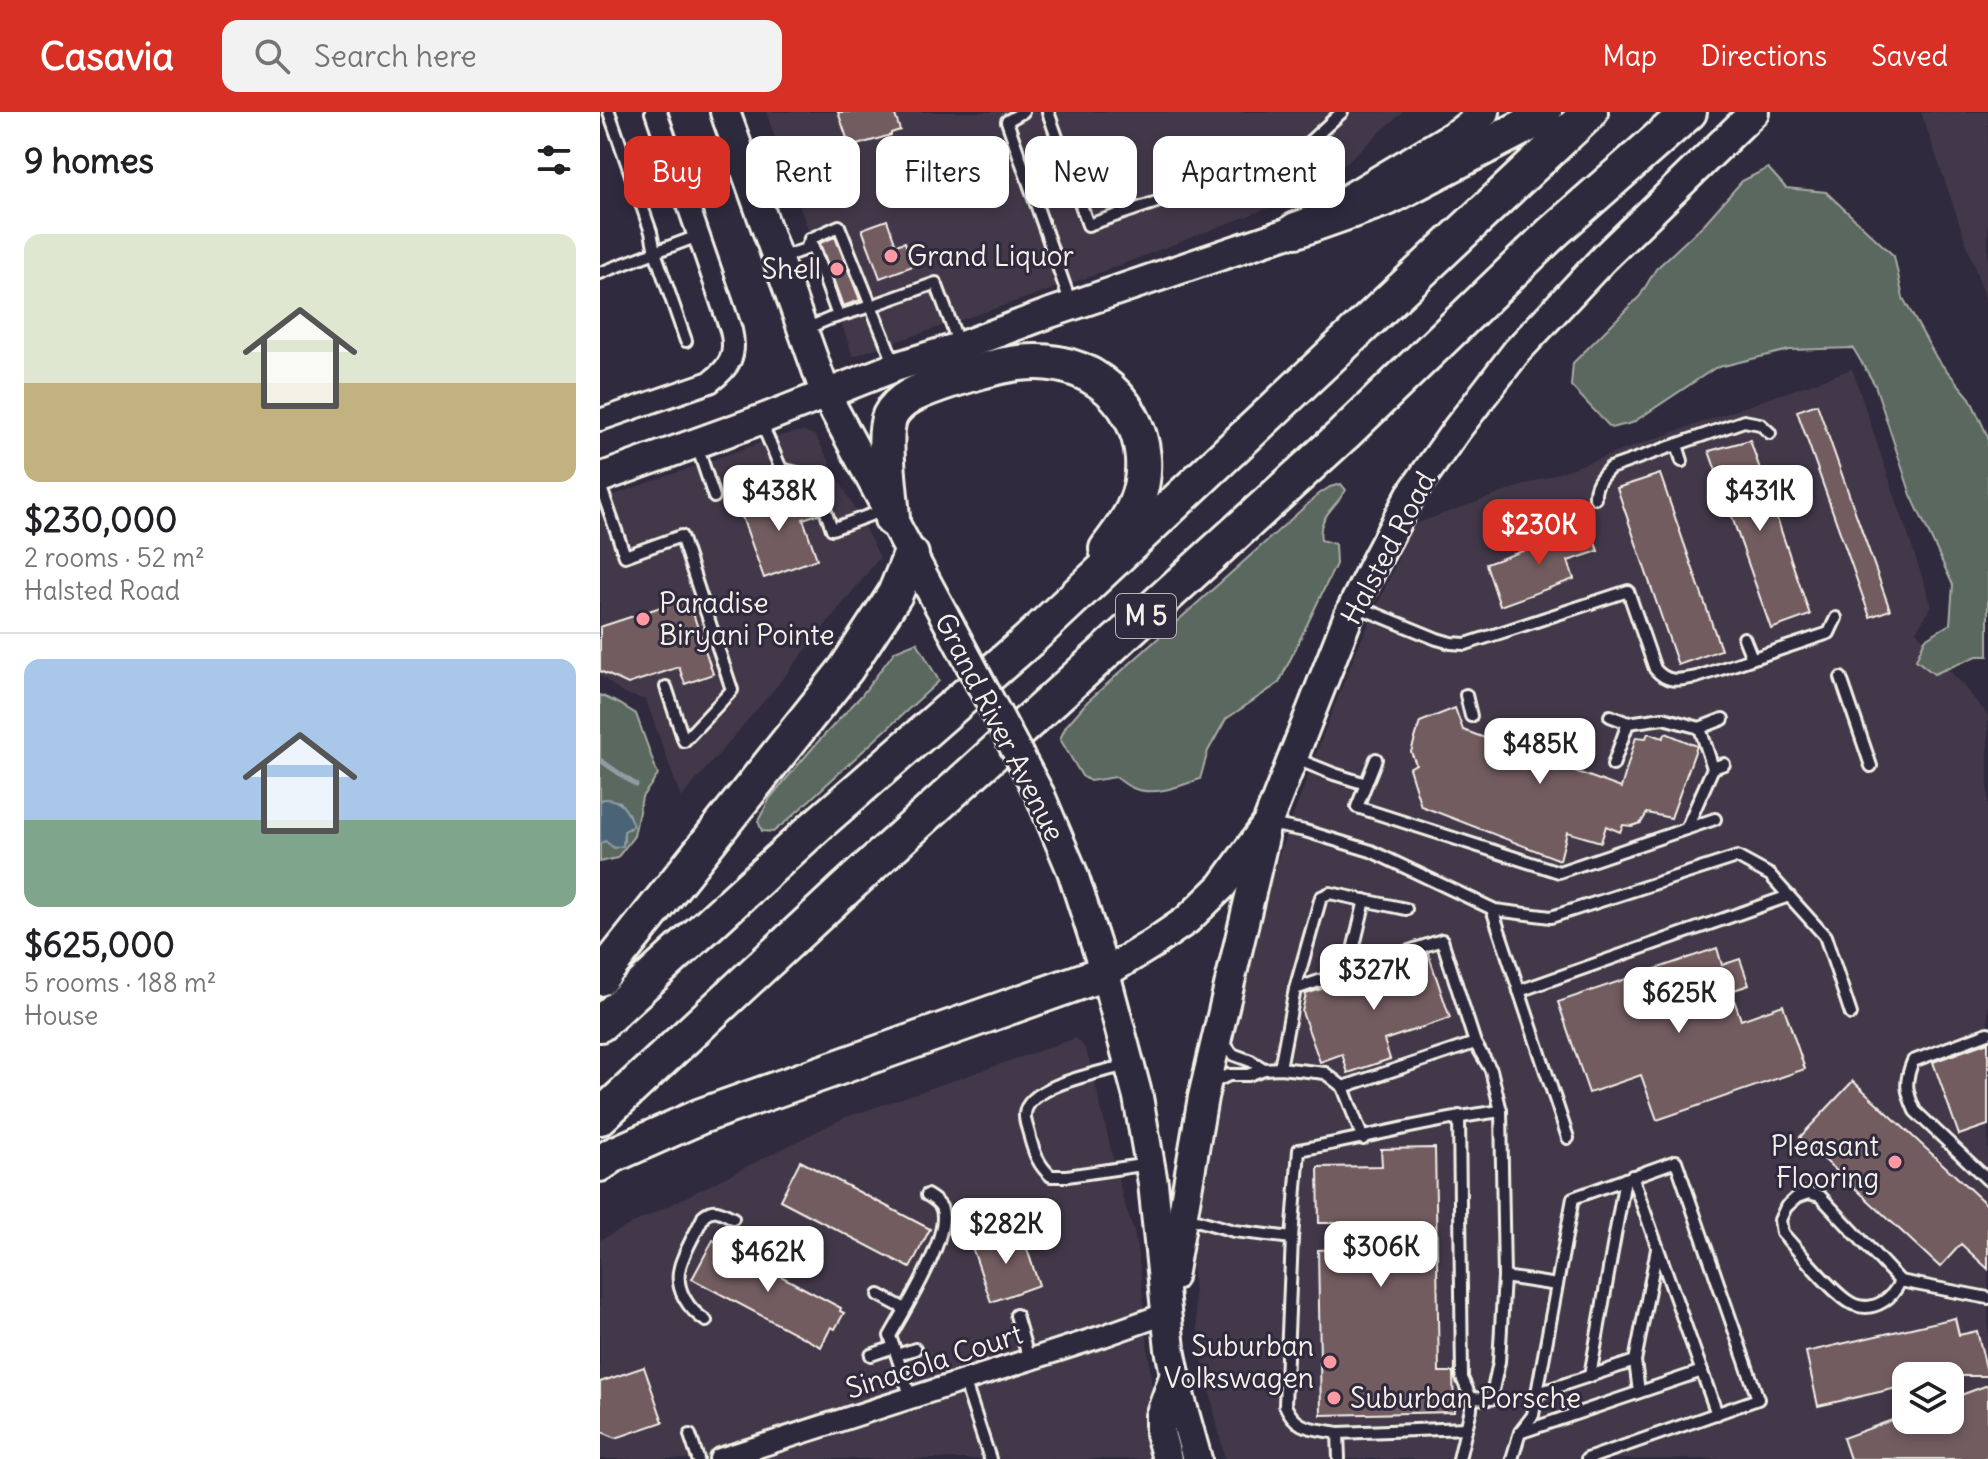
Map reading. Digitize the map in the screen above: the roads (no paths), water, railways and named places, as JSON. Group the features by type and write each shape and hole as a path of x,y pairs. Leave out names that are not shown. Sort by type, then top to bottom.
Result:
{"highway":[{"path":"1296,230 1387,198 1529,124 1544,112"},
{"name":"M 5","path":"600,1024 814,828 1029,640 1590,112"},
{"name":"M 5","path":"600,1117 1332,445 1552,233 1689,112"},
{"path":"890,514 886,437 890,416 904,399 962,376 1019,363 1077,368 1106,385 1129,412 1141,441 1143,470 1139,495 1126,522 1107,549 1029,640"},
{"path":"600,978 846,669 895,594 911,555"},
{"path":"600,1164 613,1155 701,1116 1105,973"}],"main road":[{"name":"Grand River Avenue","path":"725,112 826,395 1040,795 1072,871 1105,973 1138,1097 1150,1164 1169,1214"},
{"path":"600,478 895,367 1296,230 1461,131 1485,112"},
{"name":"Halsted Road","path":"1105,973 1187,920 1222,886 1267,824 1354,605 1411,494 1457,429 1517,351 1604,258 1754,112"},
{"path":"1197,1459 1175,1374 1165,1314 1169,1214 1205,1086 1267,824"},
{"path":"1167,1459 1160,1433 1160,1416 1175,1374"}],"street":[{"path":"656,112 664,136"},
{"path":"600,420 710,382 724,372 732,358 735,345 731,330 689,208"},
{"name":"Sinacola Court","path":"720,1459 760,1453 911,1398 1165,1314"}],"lane":[{"path":"609,112 686,341"},
{"path":"1023,112 1007,121 1072,306"},
{"path":"1048,112 1088,225 1294,156 1342,112"},
{"path":"730,171 744,164"},
{"path":"778,259 806,249 810,239 839,226 843,247 895,367"},
{"path":"600,273 698,236"},
{"path":"810,239 832,291 838,316"},
{"path":"803,330 936,283 959,347"},
{"path":"760,420 781,469 801,474 818,489 832,529 890,514"},
{"path":"1595,498 1600,479 1610,468 1744,421 1760,424 1770,433"},
{"path":"696,444 714,497"},
{"path":"1677,445 1682,461"},
{"path":"600,485 625,556 681,536 732,690 684,741 666,687"},
{"path":"1354,605 1437,639 1466,644 1628,591 1655,669 1662,677 1677,680 1697,677 1829,633 1836,618"},
{"path":"1744,638 1752,658"},
{"path":"1841,678 1871,766"},
{"path":"1466,695 1471,716"},
{"path":"1610,716 1628,723 1663,718 1700,728 1723,719"},
{"path":"1613,765 1628,723"},
{"path":"1686,829 1713,768 1700,728"},
{"path":"1292,757 1366,784"},
{"path":"1376,759 1357,807 1559,872 1715,819"},
{"path":"1713,768 1724,764"},
{"path":"1267,824 1305,831 1371,851 1492,909 1551,917 1737,857 1770,875 1825,936 1851,1014"},
{"path":"1280,1068 1295,989 1321,897 1330,893 1406,909"},
{"path":"1519,991 1789,896"},
{"path":"1348,971 1365,900"},
{"path":"1492,909 1568,1138"},
{"path":"1295,989 1442,940 1475,1043 1491,1070 1501,1111 1504,1277 1499,1362 1491,1399 1471,1398"},
{"path":"1218,1032 1232,1054 1264,1069"},
{"path":"1988,1033 1913,1061 1906,1077 1908,1096 1915,1111 1988,1180"},
{"path":"1343,1087 1475,1043"},
{"path":"1129,1064 1043,1091 1030,1100 1024,1115 1042,1168 1051,1176 1150,1164"},
{"path":"1205,1086 1229,1075 1248,1075 1264,1069 1325,1073 1343,1087 1363,1139"},
{"path":"1466,1428 1338,1433 1300,1426 1290,1415 1285,1405 1299,1150 1363,1139 1459,1116 1501,1111"},
{"path":"1459,1116 1462,1378 1471,1398 1459,1459"},
{"path":"1512,1459 1520,1432 1533,1415 1573,1198 1676,1161 1758,1399 1610,1455 1587,1459"},
{"path":"1628,1178 1658,1248 1717,1414"},
{"path":"1590,1376 1628,1178"},
{"path":"1900,1281 1896,1292 1885,1302 1870,1307 1856,1306 1843,1298 1782,1233 1780,1220 1786,1207 1797,1197 1808,1193 1820,1196 1900,1281 1988,1298"},
{"path":"911,1398 890,1336 938,1246 942,1208 927,1195"},
{"path":"706,1321 693,1313 686,1303 679,1269 708,1211 718,1210 733,1218"},
{"path":"1169,1214 1234,1231 1292,1238"},
{"path":"1639,1392 1635,1361 1658,1248"},
{"path":"1504,1277 1557,1285"},
{"path":"879,1295 905,1309"},
{"path":"1016,1315 1029,1360"},
{"path":"871,1355 915,1349"},
{"path":"1538,1393 1635,1361"},
{"path":"1520,1432 1702,1371"},
{"path":"964,1380 990,1459"},
{"path":"1338,1433 1339,1459"},
{"path":"690,1435 698,1459"}],"water":[{"path":"604,799 619,803 631,820 633,826 624,831 623,846 614,848 605,841 600,844 600,801"}],"waterway":[{"path":"600,760 636,785"}],"place":[{"name":"Grand Liquor","path":"891,256"},
{"name":"Shell","path":"837,269"},
{"name":"Paradise Biryani Pointe","path":"643,619"},
{"name":"Pleasant Flooring","path":"1895,1162"},
{"name":"Suburban Volkswagen","path":"1330,1362"},
{"name":"Suburban Porsche","path":"1334,1398"}]}
